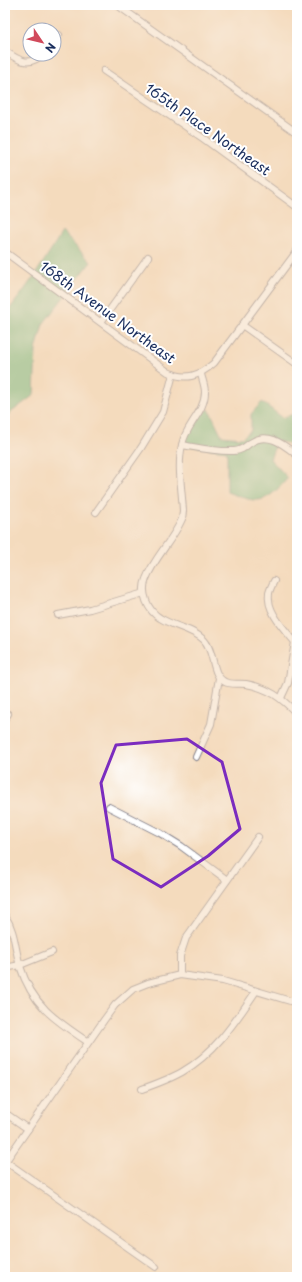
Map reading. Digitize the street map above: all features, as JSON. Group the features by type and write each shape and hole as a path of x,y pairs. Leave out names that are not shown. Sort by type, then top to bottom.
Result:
{"street":[{"path":"120,7 297,133"},
{"path":"5,51 18,60 22,61"},
{"name":"165th Place Northeast","path":"104,71 204,139 297,207"},
{"path":"297,251 214,363 201,374 205,392 204,399 200,409 185,434 180,458 183,511 182,519 146,579 144,593 149,608 155,615 165,621 197,634 204,640 209,647 215,671 219,678 224,682 264,688 281,698 297,714"},
{"name":"168th Avenue Northeast","path":"5,252 173,374 190,377 201,374"},
{"path":"101,322 148,257"},
{"path":"242,325 297,364"},
{"path":"96,512 137,454 163,412 173,374"},
{"path":"182,445 210,450 235,452 241,450 255,440 264,437 274,439 297,455"},
{"path":"274,581 269,592 271,608 280,623 296,641 288,683 281,698"},
{"path":"58,615 90,609 144,593"},
{"path":"196,757 211,724 219,678"},
{"path":"109,807 160,833 181,846 227,880"},
{"path":"180,975 180,956 186,938 258,837"},
{"path":"5,916 16,944 20,965 28,986 43,1008 57,1021 88,1042"},
{"path":"5,968 20,965 52,952"},
{"path":"156,1267 5,1161 88,1042 115,1006 129,992 148,983 180,975 223,981 297,1004"},
{"path":"142,1089 182,1072 201,1060 214,1047 236,1020 256,991"},
{"path":"5,1113 28,1129"}],"highlighted area":[{"path":"187,739 222,762 240,829 208,856 161,887 113,859 101,783 116,745"}],"green space":[{"path":"62,232 91,262 43,324 36,350 34,395 5,417 5,314 28,285"},
{"path":"262,402 283,418 293,414 297,416 297,446 277,441 270,459 288,478 280,487 267,497 260,500 254,500 227,492 227,451 182,445 195,418 209,409 222,436 242,438 251,430 251,414"}]}
